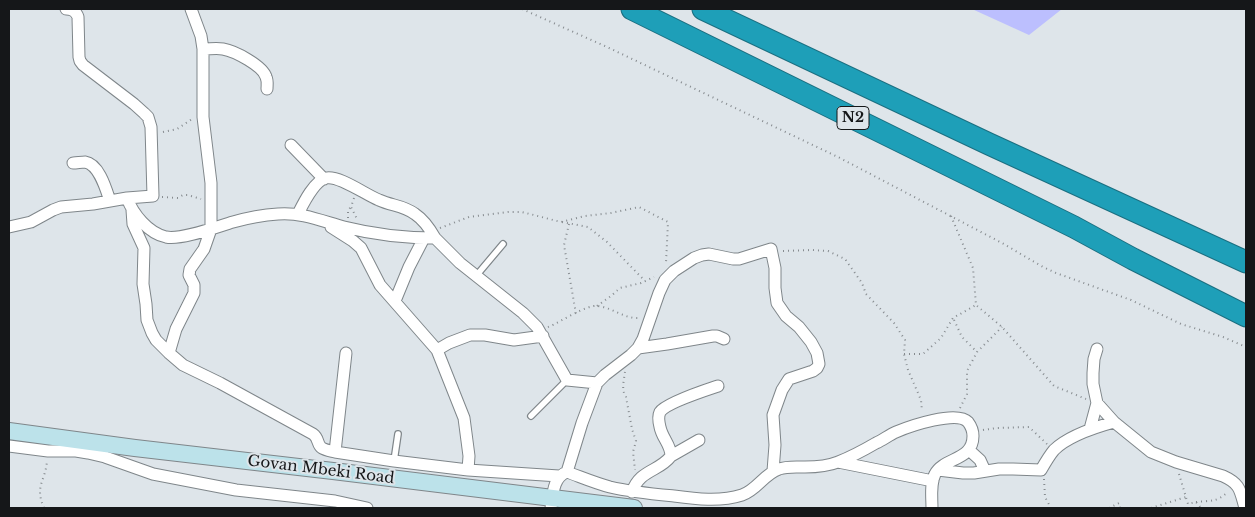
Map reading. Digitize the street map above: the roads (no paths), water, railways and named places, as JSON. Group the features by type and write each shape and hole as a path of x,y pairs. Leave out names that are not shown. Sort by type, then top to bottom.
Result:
{"highway":[{"name":"N2","path":"632,9 1074,227 1146,258 1246,305"},
{"name":"N2","path":"703,9 989,144 1246,262"},
{"path":"1074,227 1246,316"}],"main road":[{"name":"Govan Mbeki Road","path":"9,431 333,471 552,503 634,508"}],"street":[{"path":"9,227 32,222 60,207 153,196 150,123 148,117 80,61 78,57 78,18 73,10 66,9"},
{"path":"169,353 176,329 194,293 194,285 189,275 190,269 204,250 212,229 210,183 203,117 203,49 201,36 191,9"},
{"path":"203,49 227,50 252,63 265,74 267,81 266,89"},
{"path":"291,145 324,179"},
{"path":"73,163 85,162 95,168 110,201"},
{"path":"298,214 315,186 324,179 330,178 347,183 378,200 400,206 416,214 422,220 430,236 522,313 541,333 567,380 597,383"},
{"path":"127,198 132,210 133,224 144,248 143,284 147,320 152,333 179,362 313,434 317,437 320,448 394,461 468,470 563,474 597,483 692,498 718,499 743,495 773,472 785,467 818,467 838,462 898,431 944,418 962,418 971,426 973,439 969,450 964,455 947,464 935,474 932,508"},
{"path":"132,210 147,226 160,235 168,237 182,236 234,222 276,214 298,214 317,218 357,245 364,253 383,290 395,301 437,350 464,418 469,456 468,470"},
{"path":"324,222 385,236 430,236"},
{"path":"395,301 409,267 430,236"},
{"path":"552,503 556,482 563,474 597,383 638,348 665,278 694,258 709,254 739,259 771,249 775,268 777,303 786,316 799,327 811,342 817,353 819,364 813,371 789,379 782,390 773,415 775,445 773,472"},
{"path":"437,350 448,343 470,335 485,335 514,340 541,333"},
{"path":"638,348 713,336 724,339"},
{"path":"1090,428 1097,403 1093,373 1097,349"},
{"path":"335,452 346,353"},
{"path":"671,456 669,446 660,428 658,417 660,412 671,404 718,386"},
{"path":"1097,403 1114,422 1151,452 1231,479 1240,490 1245,508"},
{"path":"938,470 963,473 1013,468 1041,470 1054,450 1060,446 1090,428 1114,422"},
{"path":"634,488 641,477 664,463 671,456 699,440"},
{"path":"9,446 88,452 152,474 236,490 335,501 367,508"},
{"path":"969,450 980,460 985,472"},
{"path":"838,462 933,481"}],"lane":[{"path":"476,276 503,244"},
{"path":"531,416 567,380"},
{"path":"394,461 398,434"}]}
